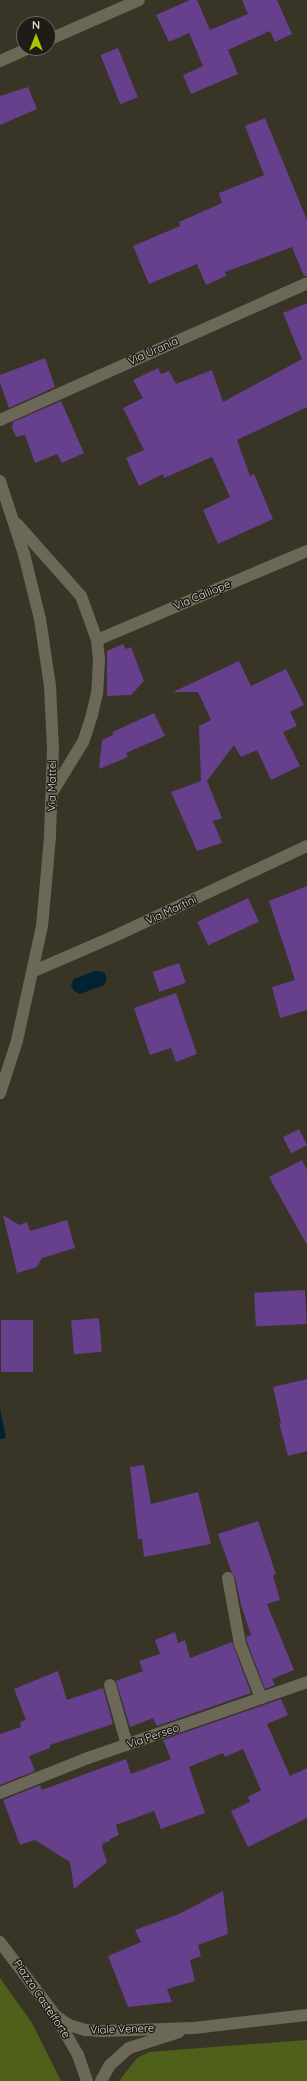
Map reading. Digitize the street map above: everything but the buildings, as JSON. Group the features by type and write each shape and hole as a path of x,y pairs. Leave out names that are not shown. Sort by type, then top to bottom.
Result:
{"street":[{"path":"56,36 139,0"},
{"path":"0,61 16,54"},
{"name":"Via Urania","path":"0,420 307,283"},
{"name":"Via Mattei","path":"0,481 14,522 32,585 46,655 52,716 53,792 47,885 34,970 18,1041 0,1093"},
{"path":"14,522 81,596 97,640 99,673 92,715 83,742 53,792"},
{"name":"Via Calliope","path":"97,640 307,551"},
{"name":"Via Martini","path":"34,970 118,935 307,846"},
{"path":"228,1578 240,1644 262,1698"},
{"name":"Via Perseo","path":"0,1793 127,1745 307,1682"},
{"path":"110,1684 127,1745"},
{"name":"Piazza Castelforte","path":"0,1942 55,2015 78,2054 87,2081"},
{"name":"Viale Venere","path":"55,2015 70,2025 85,2030 194,2028 307,2015"},
{"name":"Viale Venere","path":"101,2081 110,2065 129,2048 194,2028"}],"green space":[{"path":"0,1978 32,2023 61,2081 0,2081"},
{"path":"307,2040 307,2081 119,2081 137,2058 149,2052"}],"water":[{"path":"95,971 104,972 107,978 104,985 80,994 74,991 71,985 74,979"},
{"path":"0,1408 6,1438 0,1439"}]}
